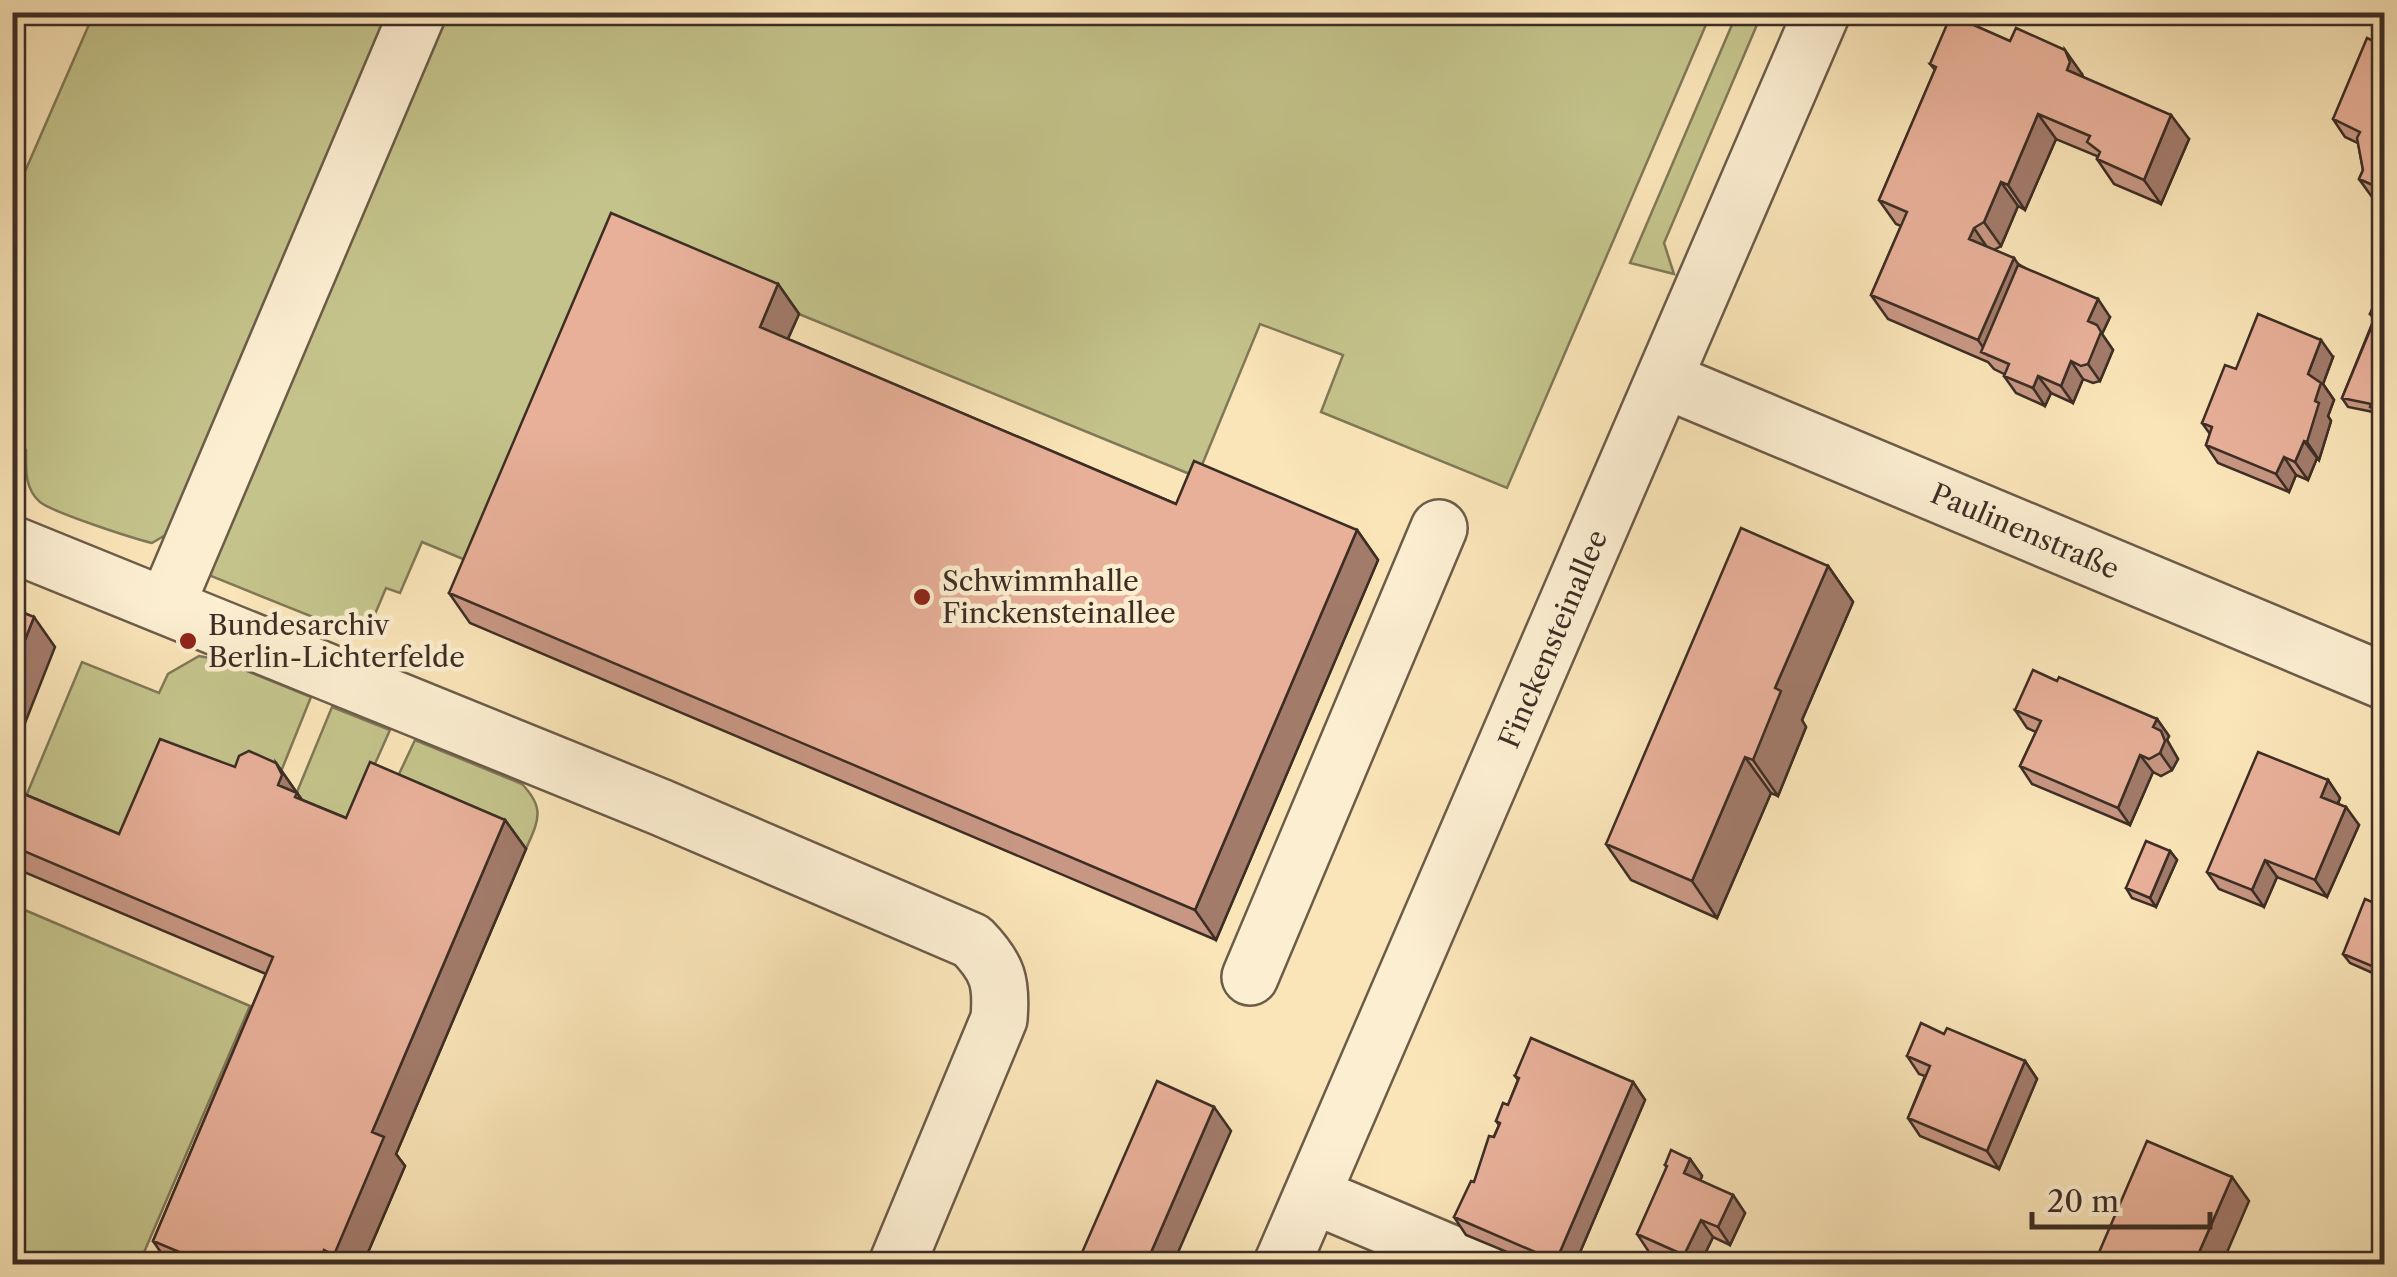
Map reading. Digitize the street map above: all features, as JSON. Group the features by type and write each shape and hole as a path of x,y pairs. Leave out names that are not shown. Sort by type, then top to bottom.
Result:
{"street":[{"path":"166,606 418,12"},
{"name":"Finckensteinallee","path":"1282,1264 1822,12"},
{"name":"Paulinenstraße","path":"1665,380 2384,681"},
{"path":"1250,977 1439,528"},
{"path":"12,544 660,807 972,941 991,961 1002,989 999,1019 897,1264"},
{"path":"1312,1194 1476,1264"}],"shaded area":[{"path":"94,13 394,13 174,530 152,543 40,502 29,484 26,450 13,444 13,199"},
{"path":"435,13 1711,13 1507,488 1321,412 1343,355 1260,324 1197,477 799,314 492,571 422,542 400,593 386,588 365,638 211,576 210,548"},
{"path":"1737,13 1762,13 1664,243 1674,274 1630,263"},
{"path":"199,656 220,660 311,697 276,784 140,864 19,813 82,662 159,693 168,674"},
{"path":"332,707 390,730 342,838 299,814 297,792"},
{"path":"415,740 522,784 538,815 526,849 391,791"},
{"path":"13,905 250,1006 139,1264 13,1264"}],"building":[{"path":"1951,15 2010,41 2016,28 2065,50 2070,62 2067,70 2171,115 2144,180 2097,159 2100,152 2087,142 2090,136 2038,114 2008,185 2001,182 1984,222 1974,228 1969,239 2014,258 1978,340 1871,295 1907,212 1879,200 1936,67 1930,64"},
{"path":"2367,38 2384,46 2384,190 2359,179 2363,170 2357,138 2360,132 2333,119"},
{"name":"Schwimmhalle Finckensteinallee","path":"611,213 778,284 760,327 1176,504 1194,461 1357,530 1195,910 449,593"},
{"path":"2018,265 2098,299 2088,321 2101,332 2088,364 2081,366 2071,361 2061,386 2038,376 2033,388 2004,376 2009,364 1981,352"},
{"path":"2378,294 2384,297 2384,413 2370,407 2371,404 2342,398 2376,316 2370,314"},
{"path":"2258,314 2321,340 2308,374 2321,383 2307,442 2304,441 2295,462 2284,457 2276,474 2206,445 2212,427 2202,423 2225,365 2236,369"},
{"path":"1741,528 1828,566 1775,688 1781,691 1753,760 1745,757 1692,881 1606,844"},
{"path":"12,608 34,617 12,673"},
{"path":"2033,670 2057,681 2059,677 2157,719 2153,727 2161,731 2165,741 2160,753 2149,759 2140,755 2118,808 2020,766 2041,721 2015,710"},
{"path":"160,739 235,767 239,756 249,751 276,763 282,775 278,785 297,793 295,797 346,818 370,762 505,820 372,1132 384,1137 334,1255 324,1250 318,1264 199,1264 201,1261 153,1241 273,957 12,846 12,789 119,834"},
{"path":"2258,752 2328,780 2321,797 2346,807 2315,880 2265,860 2252,890 2207,872"},
{"path":"2146,841 2170,851 2150,898 2126,888"},
{"path":"2365,899 2384,907 2384,933 2373,960 2379,969 2343,954"},
{"path":"2384,933 2384,965 2373,960"},
{"path":"1921,1023 1944,1034 1947,1028 2025,1061 1987,1151 1908,1118 1930,1066 1907,1056"},
{"path":"1531,1038 1633,1082 1556,1261 1454,1217 1471,1181 1474,1182 1489,1136 1494,1137 1503,1103 1508,1105"},
{"path":"1157,1081 1214,1107 1146,1264 1077,1264"},
{"path":"2147,1141 2232,1177 2194,1264 2094,1264"},
{"path":"1671,1150 1690,1159 1684,1173 1733,1195 1718,1227 1701,1220 1684,1255 1637,1234"},
{"path":"1809,1254 1836,1264 1805,1264"}],"place":[{"name":"Schwimmhalle Finckensteinallee","path":"922,597"},
{"name":"Bundesarchiv Berlin-Lichterfelde","path":"188,641"}]}
